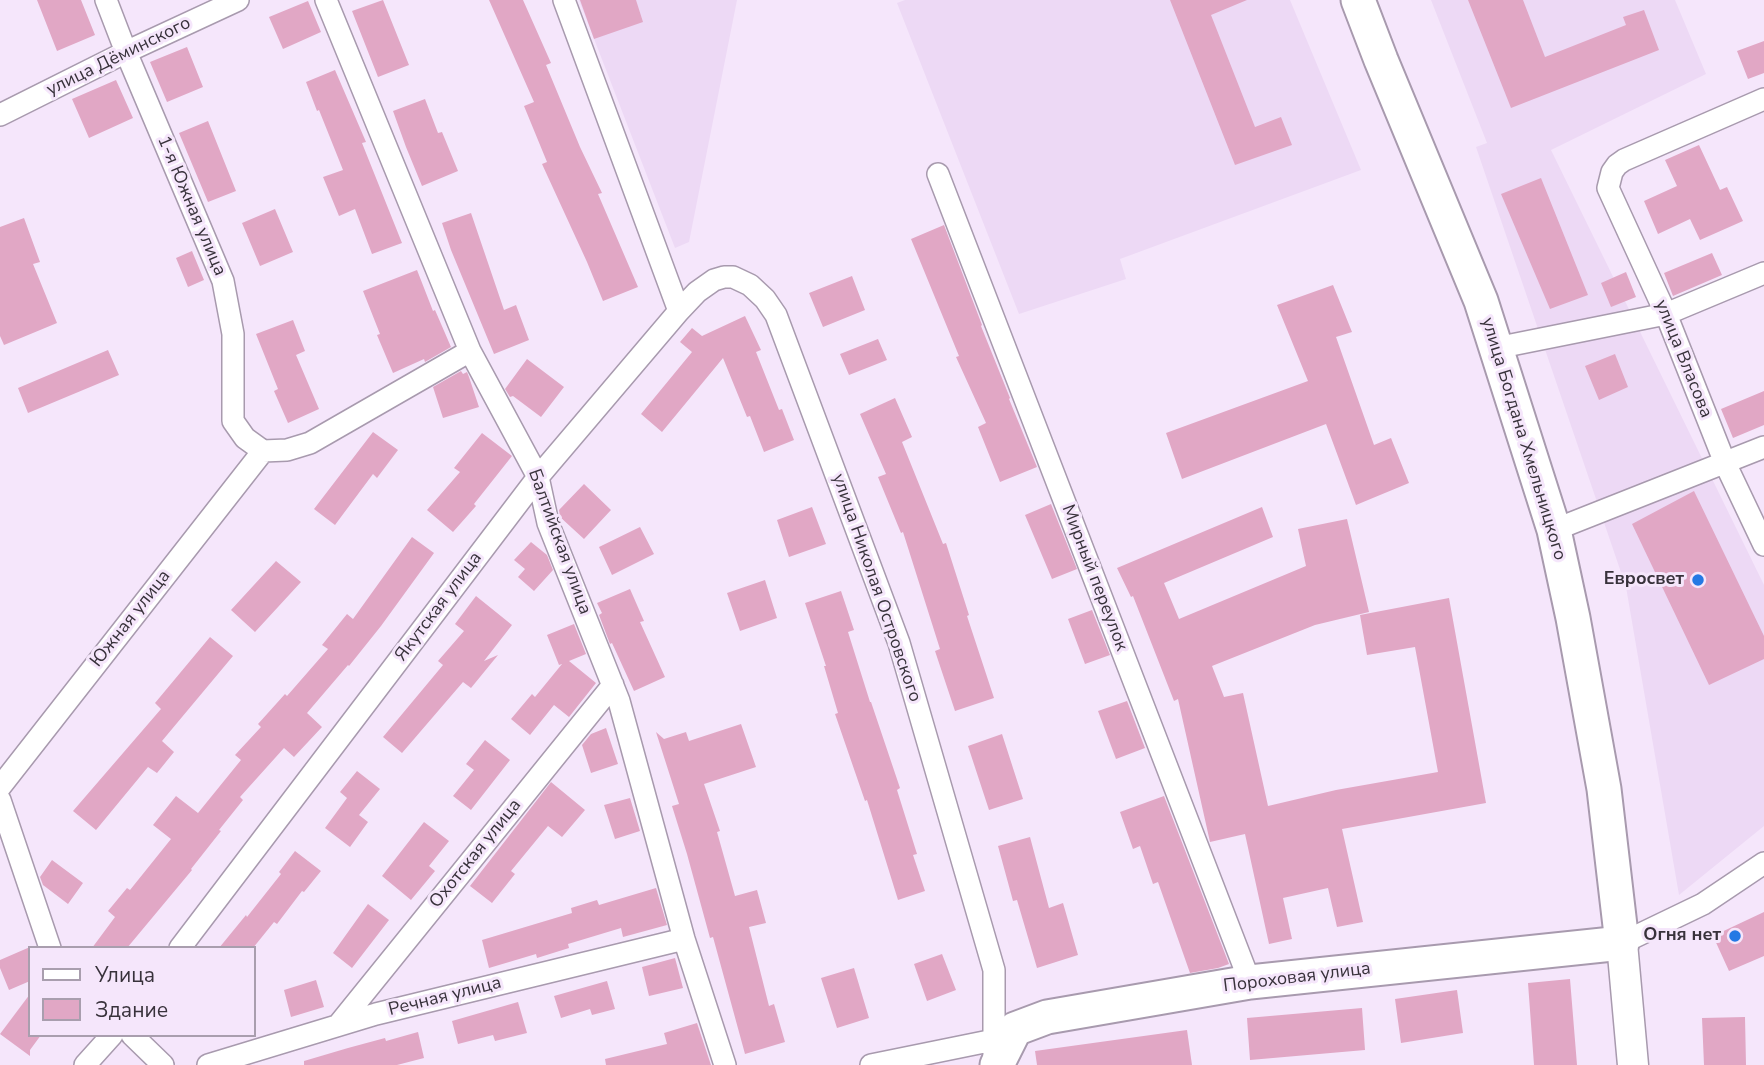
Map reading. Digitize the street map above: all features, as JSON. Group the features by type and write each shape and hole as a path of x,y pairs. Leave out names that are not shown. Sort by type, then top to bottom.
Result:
{"main road":[{"name":"улица Богдана Хмельницкого","path":"1358,0 1481,301 1554,530 1605,789 1633,1065"},
{"name":"Пороховая улица","path":"995,1057 1015,1029 1047,1017 1250,982 1622,943"}],"street":[{"name":"1-я Южная улица","path":"106,0 223,281 233,334 233,421 245,438 263,451"},
{"name":"улица Дёминского","path":"0,116 126,52 239,0"},
{"name":"Балтийская улица","path":"326,0 470,351 538,477 548,523 619,701 684,939 725,1065"},
{"path":"564,0 679,310"},
{"name":"улица Власова","path":"1764,99 1623,160 1612,172 1608,188 1666,314 1725,463 1764,545"},
{"name":"Мирный переулок","path":"938,174 1250,982"},
{"path":"1496,348 1666,314 1764,273"},
{"name":"улица Николая Островского","path":"714,280 733,277 750,285 765,299 776,315 899,643 994,970 995,1057"},
{"name":"Якутская улица","path":"182,946 538,477 679,310 714,280"},
{"path":"263,451 287,450 310,443 470,351"},
{"path":"1554,530 1764,447"},
{"name":"Южная улица","path":"0,787 263,451"},
{"name":"Охотская улица","path":"340,1024 613,685"},
{"path":"0,800 49,946"},
{"path":"1622,943 1703,904 1764,863"},
{"name":"Речная улица","path":"208,1065 340,1024 684,939"},
{"path":"85,1065 110,1037"},
{"path":"134,1037 163,1065"},
{"path":"871,1065 995,1057"}],"shaded area":[{"path":"579,0 737,0 689,242 675,248"},
{"path":"905,0 1290,0 1361,170 1120,259 1126,279 1019,314 897,3"},
{"path":"1431,0 1675,0 1706,74 1551,150 1764,585 1764,826 1679,895 1626,587 1476,147 1487,143"}],"building":[{"path":"37,0 81,0 95,35 57,51"},
{"path":"383,0 409,65 378,77 352,11"},
{"path":"489,0 523,0 551,63 546,65 602,193 598,194 638,287 603,301 542,164 547,162 524,106 534,102"},
{"path":"580,0 636,0 643,22 594,39"},
{"path":"1170,0 1247,0 1211,15 1255,127 1281,117 1292,145 1235,165"},
{"path":"1468,0 1523,0 1545,57 1626,25 1623,17 1644,10 1659,50 1511,108"},
{"path":"308,1 321,32 283,49 269,17"},
{"path":"1764,41 1764,73 1748,79 1737,51"},
{"path":"187,47 203,87 167,102 150,62"},
{"path":"335,70 366,142 362,143 402,243 372,254 355,209 339,216 323,177 343,170 306,82"},
{"path":"116,80 133,118 89,138 72,99"},
{"path":"425,99 438,133 442,132 458,171 422,186 393,111"},
{"path":"208,121 236,191 208,202 179,133"},
{"path":"1699,145 1720,190 1727,187 1743,221 1700,240 1690,219 1658,234 1644,201 1677,186 1665,160"},
{"path":"1541,178 1588,295 1550,309 1501,194"},
{"path":"275,209 293,252 260,266 242,223"},
{"path":"471,213 504,310 516,305 529,340 494,354 442,223"},
{"path":"24,218 40,262 33,264 57,323 4,345 0,336 0,227"},
{"path":"944,225 1037,467 1000,482 978,427 986,423 956,357 959,356 911,239"},
{"path":"192,251 204,280 188,287 176,258"},
{"path":"1712,253 1722,275 1673,296 1664,273"},
{"path":"417,270 451,347 425,362 424,359 393,373 363,291"},
{"path":"1626,272 1636,297 1611,307 1601,283"},
{"path":"852,276 865,310 823,327 809,293"},
{"path":"1333,285 1352,332 1336,337 1374,445 1391,438 1409,483 1356,505 1326,424 1182,479 1166,433 1308,381 1277,305"},
{"path":"745,316 761,350 756,352 794,440 764,452 723,358 662,432 641,414 692,352 680,342 692,328 702,336"},
{"path":"293,320 305,351 296,355 319,409 288,423 274,391 278,389 256,334"},
{"path":"878,339 887,360 849,375 840,354"},
{"path":"108,350 119,375 28,413 18,388"},
{"path":"1615,354 1628,387 1599,400 1585,366"},
{"path":"527,359 564,387 541,417 513,396 510,397 505,389"},
{"path":"461,371 463,374 467,372 479,407 443,418 433,387"},
{"path":"1764,391 1764,425 1733,438 1721,409"},
{"path":"895,398 912,437 902,442 943,544 946,543 994,698 955,711 935,651 940,649 903,532 901,533 878,477 886,474 860,414"},
{"path":"373,432 398,450 377,478 373,474 335,525 314,509"},
{"path":"482,433 512,456 474,504 476,506 453,532 427,510 460,472 454,468"},
{"path":"584,484 611,510 584,539 560,517 559,510"},
{"name":"Евросвет","path":"1694,491 1764,636 1764,659 1709,685 1632,524"},
{"path":"1051,504 1077,569 1052,579 1025,515"},
{"path":"812,507 826,544 789,557 777,520"},
{"path":"1262,507 1273,537 1164,583 1179,619 1306,566 1298,529 1347,519 1369,612 1315,625 1212,666 1224,697 1243,693 1268,806 1336,790 1438,772 1415,647 1367,655 1360,615 1449,598 1486,803 1342,829 1363,922 1337,927 1328,888 1283,898 1292,939 1269,944 1245,834 1210,842 1178,699 1174,701 1133,596 1131,597 1117,568"},
{"path":"640,527 654,554 612,575 599,547"},
{"path":"412,537 434,553 381,626 307,713 322,727 294,757 284,748 240,797 243,800 192,870 129,946 93,946 115,917 108,911 127,888 130,890 171,839 153,825 176,796 198,813 241,760 235,755 261,727 258,724 328,649 322,645 347,614 353,619"},
{"path":"531,542 547,555 553,570 534,591 518,577 525,569 514,560"},
{"path":"276,561 301,582 255,632 231,610"},
{"path":"765,580 777,618 740,631 727,593"},
{"path":"630,589 644,621 640,622 665,677 634,691 612,643 610,644 597,603"},
{"path":"841,591 854,630 848,632 900,788 897,790 917,854 913,855 925,891 898,900 867,800 865,801 835,714 838,713 826,666 805,603"},
{"path":"476,596 512,625 484,661 498,655 471,688 463,682 402,753 383,737 443,665 438,661 464,631 455,624"},
{"path":"1092,610 1110,655 1085,664 1068,619"},
{"path":"574,624 586,654 569,661 596,683 569,717 554,705 530,735 511,719 532,694 535,697 562,664 559,665 547,635"},
{"path":"210,637 233,656 162,741 174,752 157,773 148,767 96,830 73,811 161,709 155,703"},
{"path":"1127,701 1145,748 1116,759 1098,711"},
{"path":"741,724 756,767 704,784 720,831 717,832 735,896 757,890 766,923 749,927 769,1006 774,1004 785,1042 745,1054 713,937 710,938 672,806 679,804 656,732 664,739 686,732 689,741"},
{"path":"606,728 618,764 591,773 582,745 591,734"},
{"path":"1002,734 1023,799 989,810 968,746"},
{"path":"485,740 510,760 471,810 453,796 474,770 466,764"},
{"path":"357,771 380,789 359,815 368,822 350,847 325,828 347,798 340,792"},
{"path":"551,782 585,810 562,837 548,826 511,871 515,874 492,903 470,886"},
{"path":"1164,796 1229,964 1218,968 1190,973 1158,882 1153,884 1140,846 1133,849 1120,812"},
{"path":"630,798 640,831 615,839 604,805"},
{"path":"424,822 449,841 429,866 435,871 411,900 382,876"},
{"path":"1030,837 1049,908 1063,903 1078,955 1037,968 1017,900 1013,901 998,846"},
{"path":"295,851 321,871 277,924 274,922 255,946 221,946 281,874 279,872"},
{"path":"52,860 83,883 68,904 43,885 40,877"},
{"path":"656,888 667,925 623,937 621,928 568,944 569,948 537,958 536,954 489,968 482,940 572,913 571,908 597,900 599,905"},
{"path":"368,904 389,920 352,968 333,953"},
{"path":"1764,912 1764,956 1729,971 1713,936"},
{"path":"28,948 28,982 9,990 0,968 0,960"},
{"path":"942,954 956,990 927,1001 914,964"},
{"path":"675,958 683,988 649,996 642,967"},
{"path":"854,968 869,1018 837,1028 821,978"},
{"path":"1570,979 1577,1065 1534,1065 1528,983"},
{"path":"316,980 324,1007 291,1017 284,990"},
{"path":"607,981 615,1009 592,1015 590,1009 561,1018 554,996"},
{"path":"1457,990 1463,1033 1401,1043 1395,999"},
{"path":"28,997 28,1037 40,1037 30,1050 30,1056 0,1034"},
{"path":"518,1002 527,1033 495,1041 493,1035 458,1044 452,1021"},
{"path":"1362,1008 1365,1050 1250,1060 1247,1018"},
{"path":"1745,1017 1746,1065 1704,1065 1702,1018"},
{"path":"697,1023 711,1065 606,1065 605,1059 667,1044 664,1033"},
{"path":"1187,1030 1192,1065 1037,1065 1035,1051"},
{"path":"418,1032 424,1058 397,1065 304,1065 304,1061 348,1048"}],"place":[{"name":"Евросвет","path":"1698,580"},
{"name":"Огня нет","path":"1735,936"}]}
